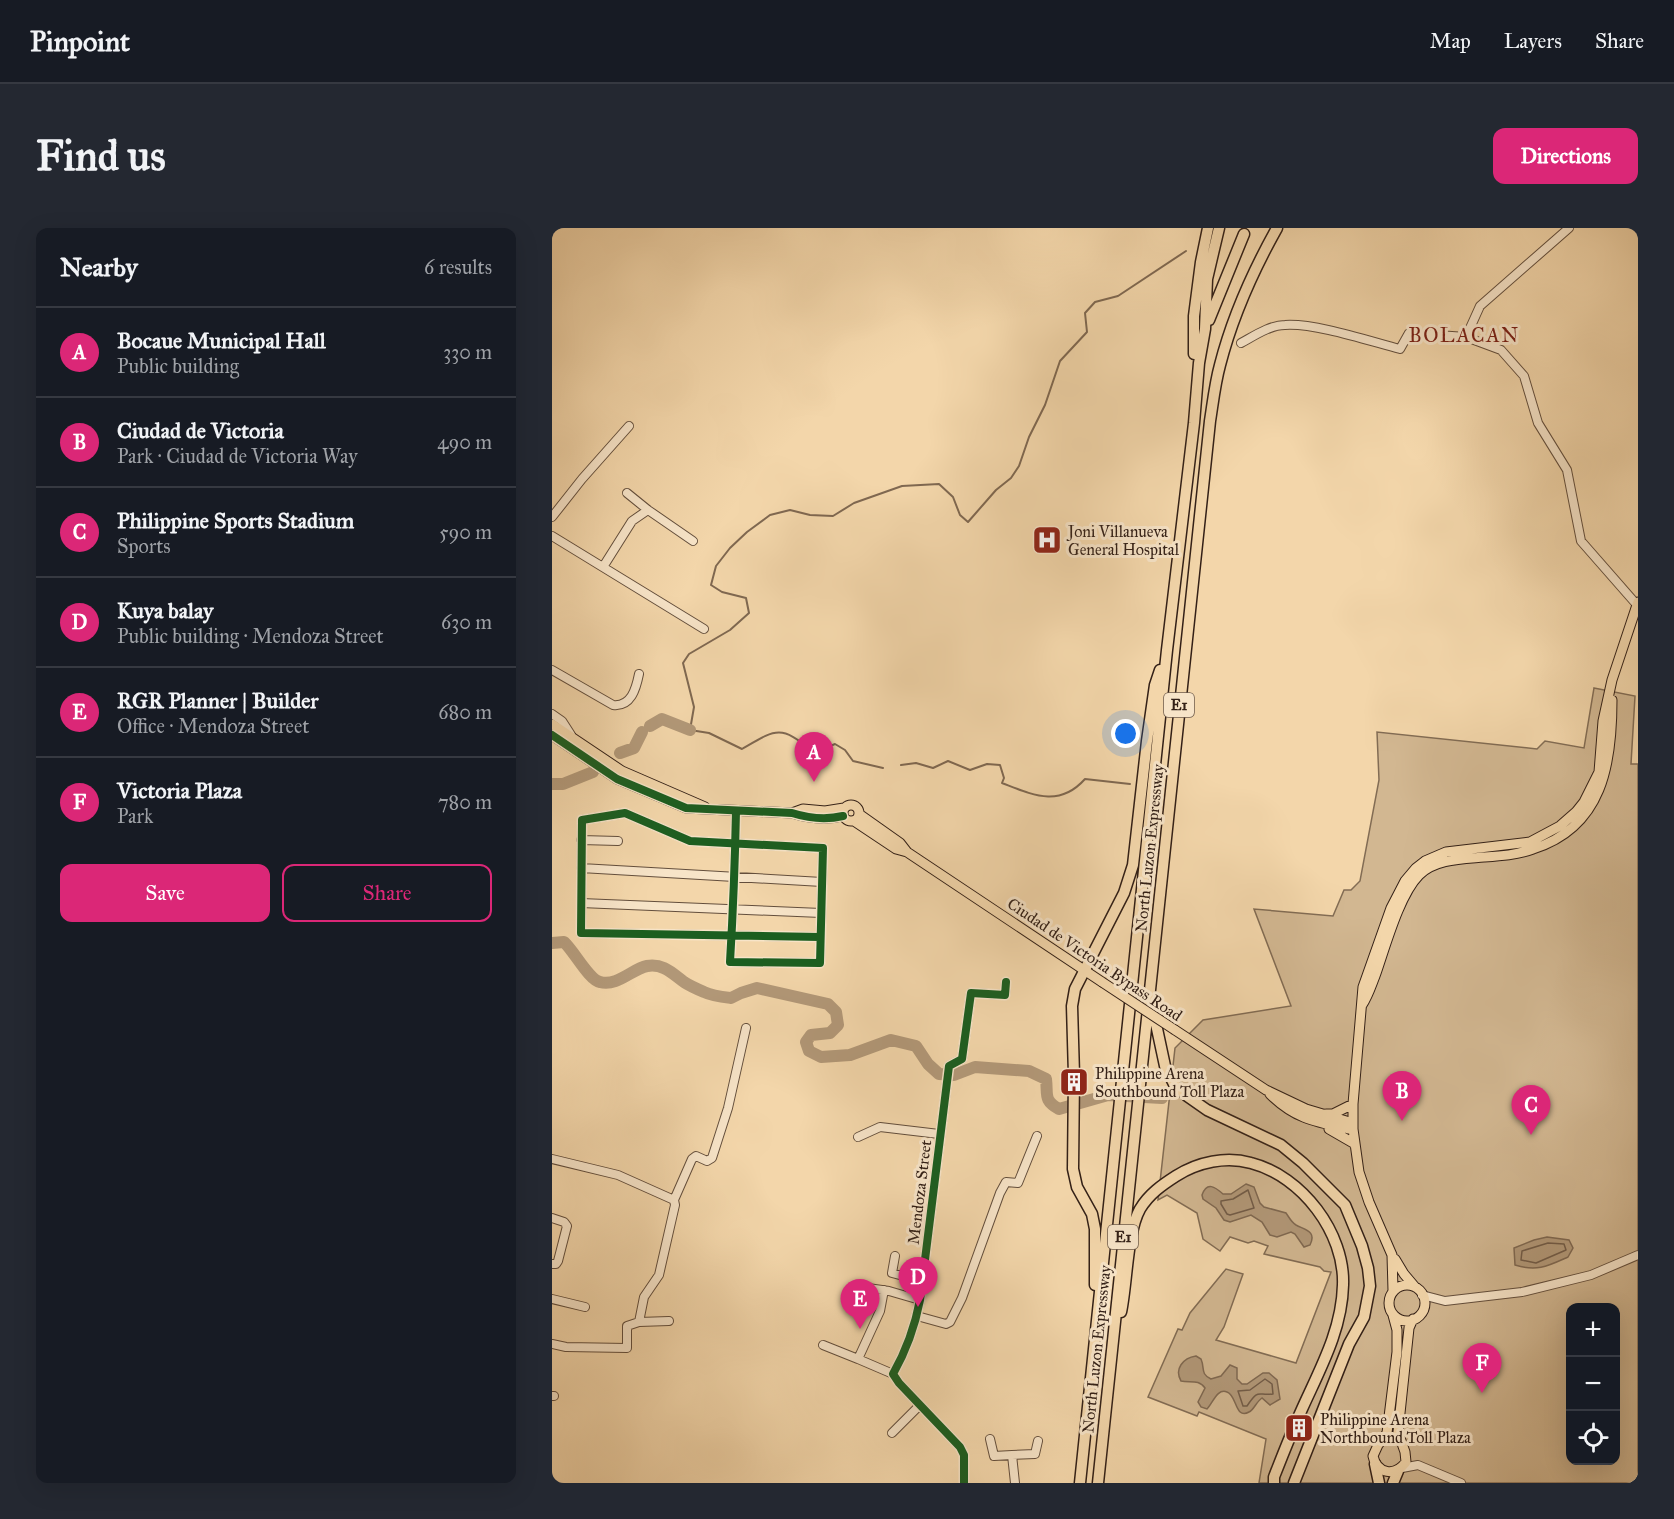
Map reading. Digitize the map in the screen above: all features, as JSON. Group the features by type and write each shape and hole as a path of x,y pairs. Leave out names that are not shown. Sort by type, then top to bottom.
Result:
{"highway":[{"path":"1194,423 1191,383 1195,344 1194,316 1208,228"},
{"name":"North Luzon Expressway","path":"1080,1483 1167,650 1199,363 1205,329 1207,279 1219,228"},
{"name":"North Luzon Expressway","path":"1098,1483 1210,421 1219,367 1229,332 1277,228"},
{"name":"North Luzon Expressway","path":"1205,329 1244,234"},
{"path":"1095,1341 1095,1229 1092,1214 1077,1187 1073,1169 1072,1006 1075,989 1124,893 1133,865 1153,696 1167,650"},
{"path":"1149,990 1165,1066 1174,1084 1207,1110 1281,1145 1303,1162 1345,1205 1362,1246 1370,1286 1364,1317 1349,1344 1294,1483"},
{"path":"1110,1359 1125,1292 1134,1224 1140,1209 1151,1194 1181,1173 1204,1163 1219,1161 1237,1160 1252,1163 1286,1180 1302,1193 1326,1222 1341,1259 1344,1284 1341,1311 1334,1338 1295,1425 1274,1483"},
{"path":"1375,1464 1379,1483"},
{"path":"1393,1483 1400,1469"}],"main road":[{"path":"1393,1315 1404,1320 1413,1319 1420,1315 1425,1301 1392,1255 1369,1202 1359,1172 1353,1126 1353,1104 1357,1040 1362,1005 1370,990 1394,910 1419,875 1441,858 1515,854 1532,850 1554,840 1596,797 1605,774 1612,724 1612,680 1638,605"},
{"path":"552,724 571,736 589,754"},
{"path":"552,735 589,754 619,775 707,808 792,813 803,809 843,812 849,805 854,805 858,809 856,817 848,821 843,812"},
{"name":"Ciudad de Victoria Bypass Road","path":"856,817 896,849 907,852 1266,1090 1320,1119 1353,1126"},
{"path":"1320,1119 1353,1104"},
{"path":"1320,1119 1355,1144"},
{"path":"1392,1255 1394,1290 1389,1303 1397,1330 1397,1352 1387,1433 1373,1456 1375,1464 1385,1472 1400,1469 1406,1462 1398,1432 1409,1328 1413,1319"},
{"path":"1394,1290 1404,1285 1420,1291"}],"street":[{"path":"1466,337 1480,306 1569,228"},
{"path":"1241,343 1263,331 1283,324 1313,327 1400,349 1409,333 1466,337 1502,350 1524,376 1538,423 1567,470 1581,541 1638,605"},
{"path":"552,517 582,478 629,426"},
{"path":"627,493 693,541"},
{"path":"603,567 632,521 648,510"},
{"path":"552,536 704,629"},
{"path":"552,670 613,705 620,705 628,700 636,688 639,674"},
{"path":"552,714 562,720 571,736"},
{"path":"736,811 735,844 734,877 732,909 732,937 730,962 820,963 823,848 735,844 690,842 625,813 582,820 581,933 732,937 820,937"},
{"path":"581,840 618,842"},
{"path":"581,868 822,882"},
{"path":"581,903 821,913"},
{"name":"Mendoza Street","path":"893,1374 917,1316 920,1300 948,1068 962,1059 971,993 1005,995 1006,982"},
{"path":"639,1322 644,1297 659,1275 675,1205 674,1200 693,1158 698,1157 707,1161 712,1158 728,1108 746,1028"},
{"path":"858,1137 880,1127 939,1134"},
{"path":"917,1316 946,1324 950,1322 962,1298 1000,1193 1006,1182 1018,1183 1037,1136"},
{"path":"552,1159 618,1175 674,1200"},
{"path":"552,1218 564,1222 567,1226 558,1261 552,1264"},
{"path":"1420,1291 1445,1301 1522,1292 1591,1275 1638,1255"},
{"path":"895,1256 892,1273 922,1281"},
{"path":"868,1288 920,1300"},
{"path":"858,1359 878,1318 884,1290"},
{"path":"552,1299 585,1307"},
{"path":"552,1344 566,1347 625,1349 628,1344 627,1326 639,1322 669,1321"},
{"path":"823,1346 893,1374 898,1383 960,1447 964,1455 964,1483"},
{"path":"892,1433 920,1405"},
{"path":"990,1439 994,1456 1035,1454 1038,1441"},
{"path":"1012,1455 1015,1483"},
{"path":"1400,1469 1418,1465 1461,1483"}],"shaded area":[{"path":"1594,688 1635,696 1631,764 1638,764 1638,1483 1259,1483 1266,1439 1199,1412 1197,1416 1148,1397 1178,1329 1182,1330 1190,1313 1226,1269 1243,1274 1224,1327 1216,1340 1296,1363 1331,1272 1324,1271 1320,1267 1264,1254 1268,1246 1254,1241 1248,1243 1230,1237 1220,1251 1203,1239 1197,1213 1167,1195 1158,1200 1175,1048 1203,1020 1291,1006 1254,909 1333,916 1344,890 1351,890 1360,881 1379,780 1377,732 1537,749 1545,741 1584,748"}],"water":[{"path":"1246,1184 1254,1187 1264,1207 1286,1213 1294,1224 1309,1232 1312,1237 1310,1245 1304,1247 1291,1232 1277,1237 1270,1235 1262,1222 1251,1215 1230,1222 1224,1220 1216,1208 1203,1199 1202,1195 1206,1188 1211,1187 1223,1194 1231,1194"},
{"path":"1547,1237 1569,1240 1573,1248 1568,1257 1542,1267 1530,1268 1515,1265 1514,1248"},
{"path":"1196,1356 1201,1359 1205,1375 1211,1379 1221,1376 1230,1365 1237,1368 1237,1379 1242,1384 1247,1384 1263,1373 1269,1373 1277,1380 1280,1399 1270,1405 1262,1398 1251,1411 1244,1414 1241,1413 1230,1394 1224,1391 1218,1394 1207,1409 1201,1407 1198,1402 1205,1388 1203,1385 1197,1382 1181,1381 1179,1377 1181,1365"}],"waterway":[{"path":"883,768 853,761 845,750 835,744 823,749 811,750 784,733 762,737 742,749 709,733 690,730 694,707 683,663 689,654 730,630 749,613 746,598 722,592 711,585 716,566 730,548 770,515 790,510 810,515 833,516 854,503 902,486 939,484 953,497 960,515 968,522 996,490 1011,478 1019,466 1029,437 1045,405 1060,361 1087,332 1085,313 1095,302 1118,296 1186,251"},
{"path":"650,726 662,719 690,730"},
{"path":"620,753 634,748 642,732"},
{"path":"901,765 916,763 933,768 948,761 970,770 987,764 1000,765 1004,778 1002,783 1024,792 1045,796 1065,794 1085,779 1130,784"},
{"path":"552,784 563,784 593,772"},
{"path":"552,943 564,942 586,971 600,982 612,982 641,968 653,965 663,968 689,985 714,995 731,998 757,988 828,1004 836,1012 838,1025 830,1033 811,1035 806,1042 809,1051 821,1057 850,1055 891,1040 916,1046 928,1064 939,1074 954,1075 975,1067 1029,1071 1046,1079 1048,1100 1059,1109 1108,1095 1162,1098"}],"cycle path":[{"path":"552,735 617,779 686,808 792,813 817,818 843,816"},
{"path":"736,811 736,830 735,849 734,887 732,924 731,943 730,962 820,963 823,848 690,841 625,813 582,820 581,933 820,937"},
{"path":"964,1483 964,1455 960,1447 893,1374 910,1338 920,1300 949,1066 962,1059 971,993 1005,995 1006,982"}],"place":[{"name":"Joni Villanueva General Hospital","path":"1047,540"},
{"name":"Bocaue Municipal Hall","path":"814,782"},
{"name":"Philippine Arena Southbound Toll Plaza","path":"1074,1082"},
{"name":"Ciudad de Victoria","path":"1402,1121"},
{"name":"Philippine Sports Stadium","path":"1531,1135"},
{"name":"Kuya balay","path":"918,1307"},
{"name":"RGR Planner | Builder","path":"860,1329"},
{"name":"Victoria Plaza","path":"1482,1393"},
{"name":"Philippine Arena Northbound Toll Plaza","path":"1299,1428"}],"district":[{"name":"BOLACAN","path":"1464,335"}]}
